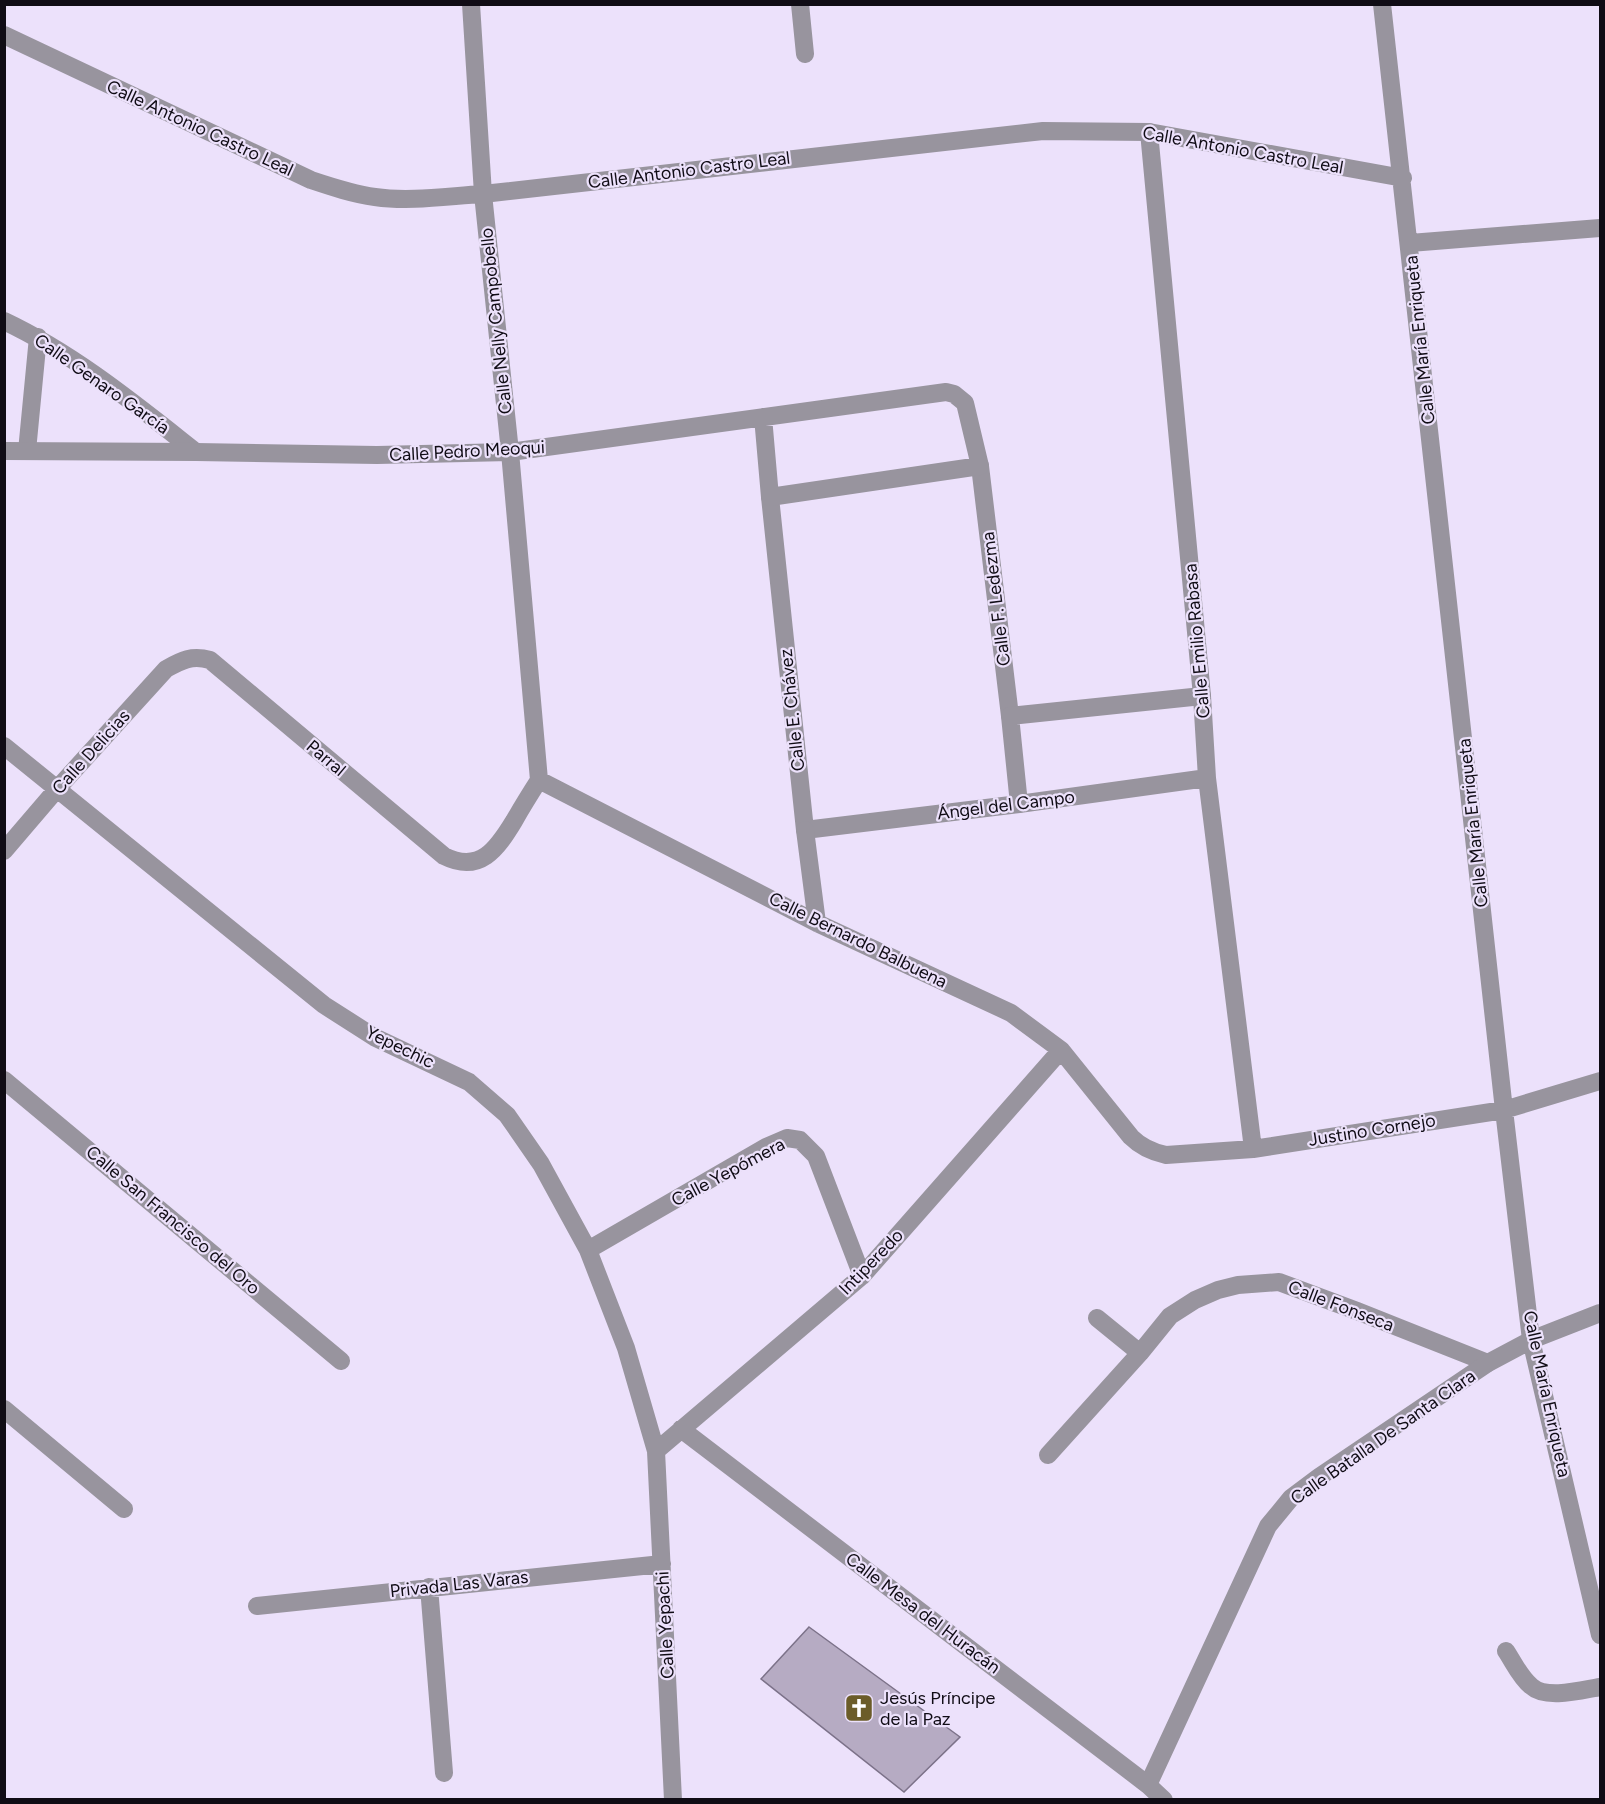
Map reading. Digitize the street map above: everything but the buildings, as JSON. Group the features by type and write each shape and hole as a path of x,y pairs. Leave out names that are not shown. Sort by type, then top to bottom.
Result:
{"street":[{"name":"Calle Nelly Campobello","path":"471,4 483,194 510,452 538,780"},
{"path":"800,4 805,54"},
{"name":"Calle María Enriqueta","path":"1382,4 1531,1340 1592,1556 1600,1635"},
{"name":"Calle Antonio Castro Leal","path":"4,35 311,180 348,192 377,197 416,198 483,194 1043,130 1149,132 1403,178"},
{"name":"Calle Emilio Rabasa","path":"1149,132 1202,696 1207,778 1253,1149"},
{"path":"1410,243 1600,228"},
{"name":"Calle Genaro García","path":"4,321 38,337 115,389 196,452"},
{"path":"27,451 38,337"},
{"name":"Calle Pedro Meoqui","path":"4,451 377,455 510,452 946,392 961,398"},
{"name":"Calle F. Ledezma","path":"961,398 968,411 980,466 1010,716 1018,804"},
{"name":"Calle E. Chávez","path":"763,417 805,830 817,923"},
{"path":"770,497 980,466"},
{"name":"Parral","path":"183,659 197,657 210,660 444,856 456,862 481,859 499,846 538,780"},
{"name":"Calle Delicias","path":"4,851 166,669 183,659"},
{"path":"1010,716 1202,696"},
{"name":"Yepechic","path":"4,746 324,1005 374,1037 469,1082 507,1115 541,1164 588,1250 626,1348 657,1451"},
{"name":"Ángel del Campo","path":"805,830 1207,778"},
{"name":"Calle Bernardo Balbuena","path":"538,780 817,923 1011,1012 1062,1050 1140,1146"},
{"name":"Intiperedo","path":"657,1451 862,1276 1062,1050"},
{"name":"Calle San Francisco del Oro","path":"4,1080 341,1361"},
{"name":"Justino Cornejo","path":"1140,1146 1166,1155 1253,1149 1504,1110 1600,1081"},
{"name":"Calle Yepómera","path":"588,1250 766,1147 787,1138 800,1140 816,1156 862,1276"},
{"name":"Calle Fonseca","path":"1048,1455 1140,1353 1170,1316 1195,1300 1218,1290 1238,1285 1279,1282 1488,1363"},
{"name":"Calle Batalla De Santa Clara","path":"1148,1785 1268,1526 1291,1498 1488,1363 1531,1340 1600,1313"},
{"path":"1097,1318 1140,1353"},
{"path":"4,1409 124,1509"},
{"name":"Calle Mesa del Huracán","path":"681,1429 1148,1785 1164,1800"},
{"name":"Calle Yepachi","path":"657,1451 673,1800"},
{"name":"Privada Las Varas","path":"257,1606 662,1564"},
{"path":"429,1587 444,1773"},
{"path":"1506,1651 1525,1681 1533,1689 1542,1692 1569,1693 1600,1687"}],"place":[{"name":"Jesús Príncipe de la Paz","path":"859,1708"}]}
